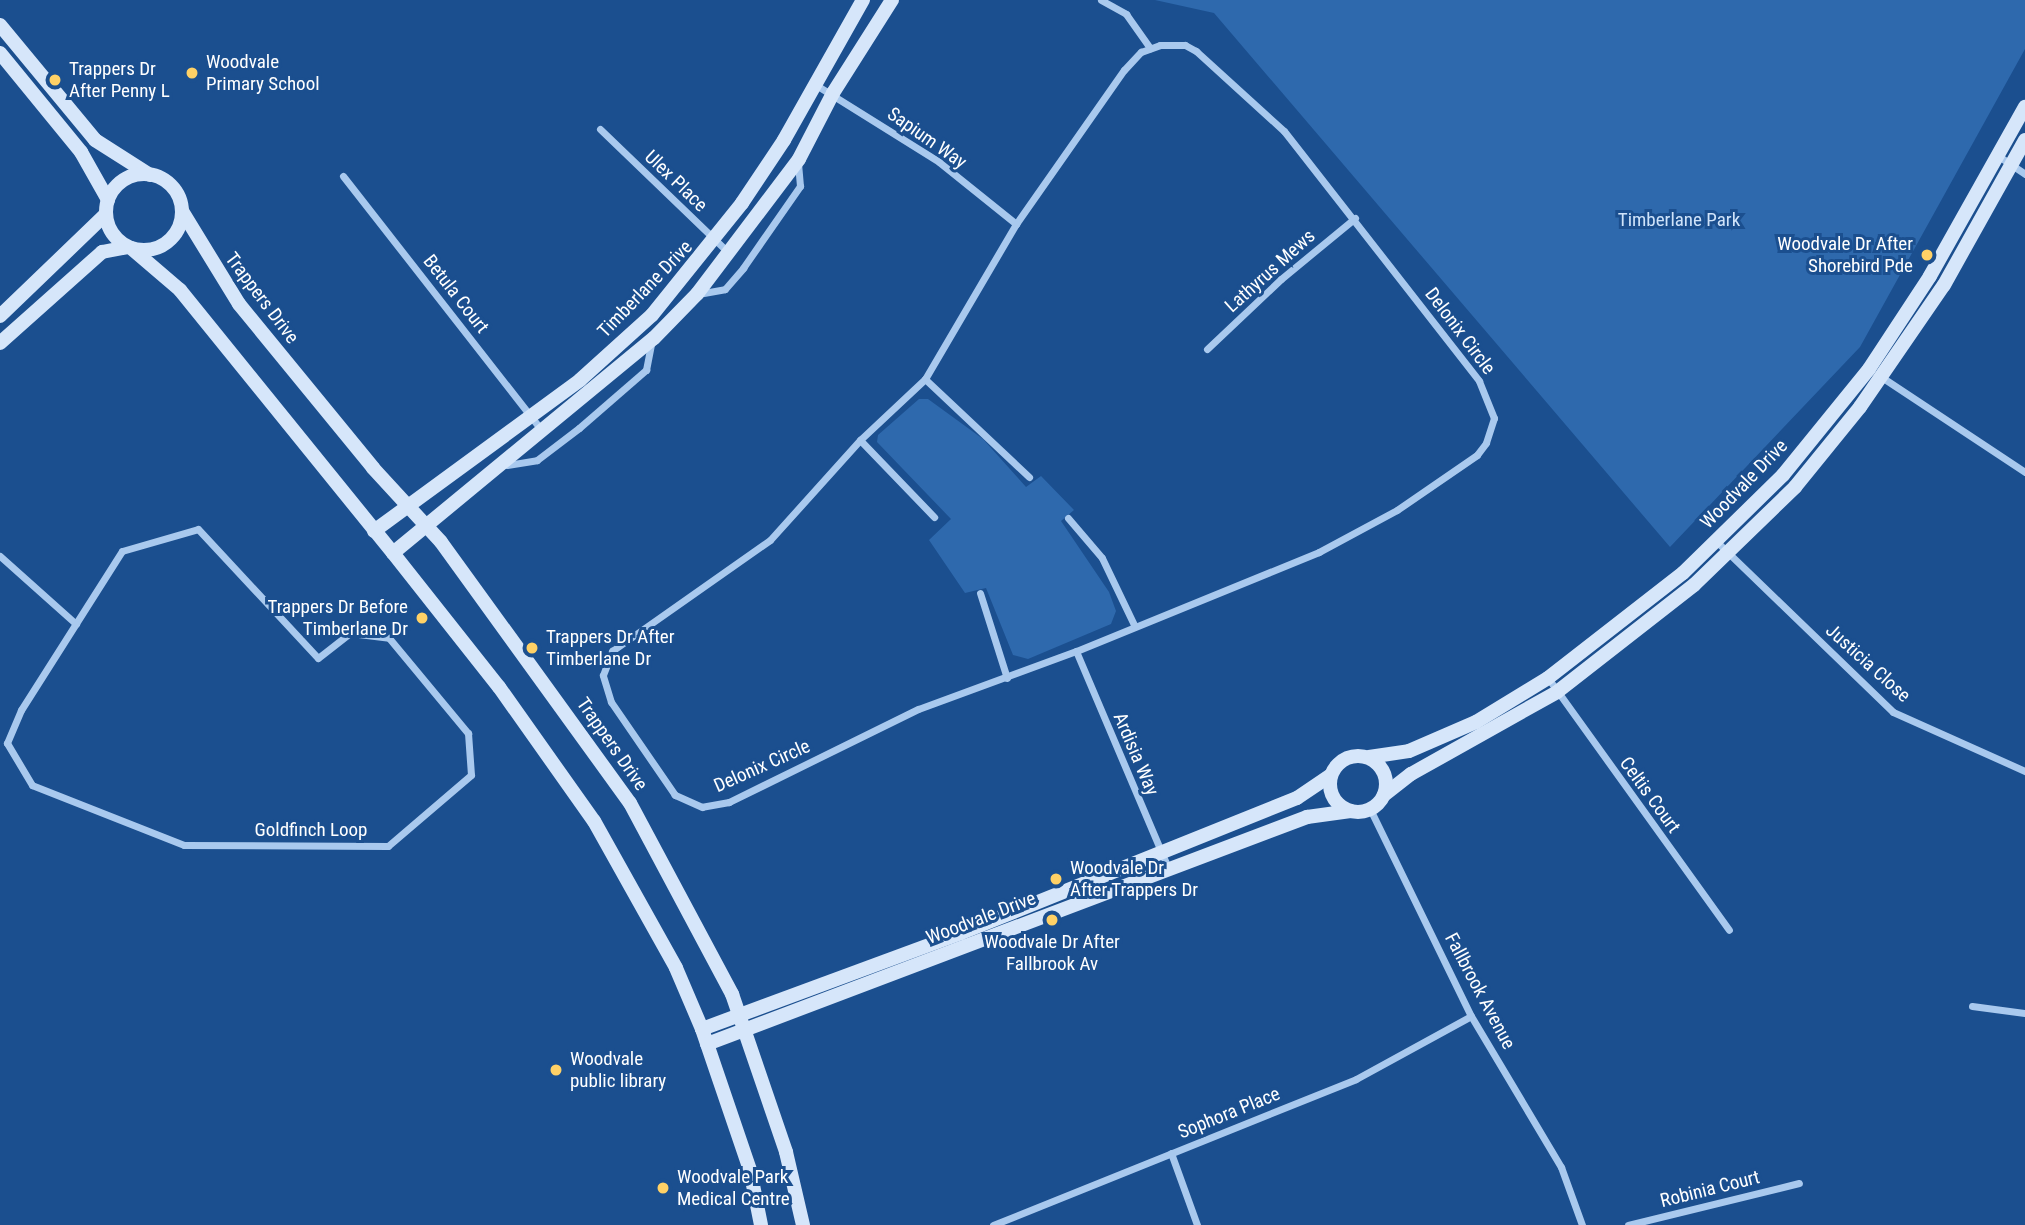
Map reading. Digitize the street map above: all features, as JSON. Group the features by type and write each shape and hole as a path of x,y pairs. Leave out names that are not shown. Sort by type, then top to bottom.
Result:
{"street":[{"name":"Timberlane Drive","path":"374,531 580,380 652,315 715,242 816,85 863,0"},
{"name":"Timberlane Drive","path":"393,553 426,529 654,338 697,295 800,159 833,93 891,0"},
{"path":"1101,0 1126,14 1150,48"},
{"path":"0,26 95,140 173,188 182,211 176,232 166,243 153,249 130,247 102,252 0,343"},
{"name":"Delonix Circle","path":"1185,45 1213,63 1284,131 1355,218 1487,393 1494,418 1486,443 1477,455 1361,533 1076,651 918,709 729,802 702,807 675,796 611,702 603,675 612,651 770,540 860,440 925,379 1016,224 1124,70 1150,48 1185,45"},
{"path":"0,53 81,152 107,207 115,237 180,290 499,687 594,821 676,968 702,1029 750,1170 761,1225"},
{"name":"Sapium Way","path":"816,85 833,93 939,162 1016,224"},
{"name":"Woodvale Drive","path":"1369,757 1409,751 1476,722 1548,678 1683,573 1783,475 1868,369 1930,276 2025,107"},
{"name":"Ulex Place","path":"600,129 730,254"},
{"name":"Woodvale Drive","path":"1384,795 1410,774 1558,692 1694,585 1795,487 1882,377 1944,285 2025,140"},
{"path":"1997,155 2025,174"},
{"name":"Timberlane Drive","path":"697,295 725,289 743,268 800,186 800,159"},
{"path":"0,316 107,207 125,180 151,176"},
{"name":"Betula Court","path":"344,176 543,432"},
{"name":"Trappers Drive","path":"182,211 239,304 409,506 534,666 630,803 702,934 737,1016 786,1152 803,1225"},
{"name":"Lathyrus Mews","path":"1207,349 1280,279 1355,218"},
{"name":"Timberlane Drive","path":"494,472 512,462 537,460 579,428 646,370 654,338"},
{"path":"1868,369 2025,472"},
{"path":"925,379 1029,477"},
{"path":"860,440 934,517"},
{"path":"1068,518 1102,558 1135,627"},
{"name":"Goldfinch Loop","path":"198,528 318,658 350,633 389,638 468,733 471,775 388,846 184,845 32,785 7,743 21,710 76,624 122,551 198,528"},
{"name":"Justicia Close","path":"1716,541 1893,712 2025,771"},
{"path":"0,556 76,624"},
{"path":"980,593 1007,678"},
{"name":"Ardisia Way","path":"1076,651 1168,868"},
{"name":"Celtis Court","path":"1548,678 1729,929"},
{"path":"1369,757 1382,769 1384,795 1370,809 1351,811 1331,794 1330,776 1341,761 1369,757"},
{"name":"Woodvale Drive","path":"702,1029 1162,853 1297,798 1330,776"},
{"name":"Fallbrook Avenue","path":"1370,809 1471,1016 1542,1132 1582,1225"},
{"name":"Woodvale Drive","path":"707,1044 1307,817 1351,811"},
{"path":"1972,1006 2025,1013"},
{"name":"Sophora Place","path":"993,1225 1356,1079 1471,1016"},
{"path":"1171,1153 1197,1225"},
{"name":"Robinia Court","path":"1628,1225 1799,1184"}],"green space":[{"name":"Timberlane Park","path":"1155,0 2025,0 2025,49 1860,347 1670,547 1214,13"},
{"path":"919,399 928,399 983,439 1026,487 1041,476 1074,510 1061,521 1109,592 1116,611 1111,624 1028,659 1013,655 986,588 965,593 929,540 951,519 877,442 878,435"}],"place":[{"name":"Woodvale Primary School","path":"192,73"},
{"name":"Trappers Dr After Penny L","path":"55,80"},
{"name":"Woodvale Dr After Shorebird Pde","path":"1927,255"},
{"name":"Trappers Dr Before Timberlane Dr","path":"422,618"},
{"name":"Trappers Dr After Timberlane Dr","path":"532,648"},
{"name":"Woodvale Dr After Trappers Dr","path":"1056,879"},
{"name":"Woodvale Dr After Fallbrook Av","path":"1052,920"},
{"name":"Woodvale public library","path":"556,1070"},
{"name":"Woodvale Park Medical Centre","path":"663,1188"}]}
